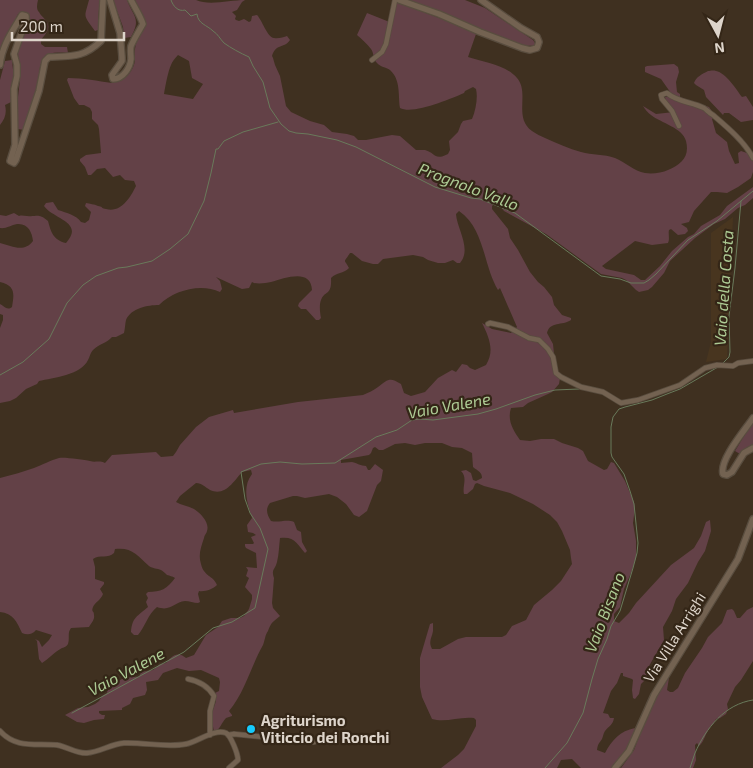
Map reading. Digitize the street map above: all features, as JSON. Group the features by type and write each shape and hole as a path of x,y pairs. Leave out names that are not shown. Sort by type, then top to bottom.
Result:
{"street":[{"path":"0,65 4,44 22,15 26,16 14,54 17,65 14,89 15,145 10,161 14,163 37,98 46,61 49,57 69,56 87,52 102,40 103,0"},
{"path":"110,0 121,41 122,61 112,75 113,79 117,79 127,70 131,61 131,47 143,24 131,0"},
{"path":"372,60 382,52 386,44 395,0"},
{"path":"399,0 440,14 522,48 530,50 537,48 538,42 536,37 481,0"},
{"path":"679,126 672,111 662,99 662,94 667,93 706,109 744,145 753,158"},
{"path":"488,324 508,327 529,338 539,340 553,357 556,373 581,387 603,392 621,403 638,400 680,385 705,368 717,365 733,366 738,363 753,361"},
{"path":"753,418 729,453 723,467 723,474 727,475 732,472 744,453 753,448"},
{"name":"Via Villa Arrighi","path":"615,768 629,751 654,695 738,559 753,519"},
{"path":"188,679 201,682 214,696 210,711 210,734"},
{"path":"0,730 12,741 58,746 86,753 124,743 188,744 210,734 225,732 238,756 238,760 229,768"},
{"path":"228,735 314,742"}],"shaded area":[{"path":"0,0 38,0 37,9 48,26 41,44 45,47 67,47 68,53 51,53 43,59 36,95 24,130 18,129 20,79 18,50 29,22 29,15 24,12 18,14 0,51"},
{"path":"89,0 100,0 98,30 95,31 86,16"},
{"path":"113,0 127,0 136,22 131,37 124,38 123,27"},
{"path":"135,0 196,0 213,3 245,0 237,10 232,12 236,16 236,20 244,19 249,22 252,16 257,15 271,37 287,36 290,40 276,49 272,56 280,76 286,106 291,112 324,125 332,132 354,136 358,140 392,135 400,136 416,150 429,151 440,157 448,154 450,150 449,141 458,132 463,121 472,119 475,112 477,92 473,87 450,99 422,108 406,110 400,108 398,88 394,74 377,63 371,49 357,35 367,13 392,23 394,1 476,34 468,57 501,67 517,78 521,84 523,119 526,125 534,132 545,138 576,151 615,158 645,173 660,173 673,168 683,159 687,151 684,136 676,129 655,118 643,106 656,114 674,112 665,97 673,96 661,79 645,72 645,67 674,64 678,67 679,72 676,82 677,92 680,94 680,97 709,107 715,116 712,119 716,133 727,142 735,164 739,163 738,153 741,151 747,153 753,160 751,178 727,193 711,192 694,211 689,222 681,224 687,228 688,231 685,234 678,235 671,229 669,230 668,243 652,245 635,241 602,266 606,269 634,275 641,280 645,280 688,237 694,234 701,226 720,215 727,206 753,187 753,198 695,238 670,261 664,273 652,287 639,292 626,280 601,274 546,234 504,211 501,207 494,204 492,206 492,209 508,229 510,238 530,272 552,297 554,305 562,315 571,318 568,322 554,325 547,333 553,344 553,361 560,378 559,384 552,392 523,407 511,408 510,421 513,429 520,440 554,439 578,448 583,451 588,461 604,470 607,469 611,462 614,463 625,481 634,502 633,523 636,558 624,589 620,607 614,614 614,621 619,623 671,565 694,548 706,522 710,520 711,531 705,551 688,583 676,599 663,627 664,640 649,666 647,678 641,684 639,694 635,699 633,698 633,680 623,676 623,673 621,673 611,691 603,713 608,714 610,718 614,718 612,724 604,732 597,750 605,753 617,737 625,731 635,728 629,747 613,768 581,768 572,759 561,760 557,768 441,768 464,749 476,726 476,720 474,718 432,719 422,697 420,687 420,658 430,624 433,623 430,642 432,649 440,649 458,639 466,637 502,637 506,635 512,626 526,620 534,605 561,581 572,564 570,550 562,531 550,515 510,493 477,483 473,489 464,494 464,476 461,471 466,470 471,473 473,480 476,481 482,478 482,476 473,467 472,453 462,448 442,443 415,445 405,443 395,444 383,450 375,447 369,455 341,460 341,463 352,462 366,466 368,470 375,464 383,470 381,481 377,485 367,511 359,517 354,515 346,504 337,497 329,494 305,498 293,496 270,503 267,507 267,512 271,521 294,522 297,530 301,532 302,542 307,551 305,553 292,539 280,538 278,559 273,571 272,603 273,608 280,616 270,626 244,687 229,711 232,716 226,718 214,732 212,721 216,701 215,693 219,691 220,682 219,678 201,670 189,671 177,668 163,673 158,680 146,682 147,690 145,695 133,698 130,704 122,708 122,710 99,711 102,715 105,715 104,719 84,723 77,722 65,715 78,708 95,704 107,693 108,687 119,680 139,677 141,672 153,670 176,655 182,655 186,658 194,655 206,635 218,627 222,621 244,616 249,609 252,599 252,595 245,587 249,578 246,576 248,570 246,567 257,568 256,553 245,546 245,544 254,543 251,537 256,535 248,532 247,525 252,518 246,495 247,484 252,474 251,470 242,472 225,490 215,492 202,484 196,483 180,496 176,502 196,511 204,518 208,528 200,551 200,561 204,571 217,585 209,590 199,591 200,602 185,601 169,608 157,607 151,613 138,635 134,635 131,632 134,620 148,607 146,594 163,589 175,578 161,570 150,567 134,553 126,549 115,549 112,555 93,559 95,579 104,582 104,584 100,589 103,594 93,607 94,618 89,627 71,628 67,645 56,651 42,663 39,659 37,641 35,639 39,641 42,647 52,635 36,630 29,634 22,633 11,616 0,612 0,478 59,458 105,463 112,455 156,452 161,457 173,456 196,427 209,417 233,410 234,413 298,402 363,395 389,380 394,380 401,384 404,393 411,396 425,392 438,378 452,370 456,372 462,364 475,370 486,365 491,349 482,323 492,329 511,333 517,327 500,288 498,290 493,280 474,227 459,211 456,214 465,252 460,263 453,260 438,263 413,255 383,259 378,264 373,264 362,261 350,253 345,261 349,268 331,278 330,288 320,302 321,318 319,320 316,320 306,309 301,309 298,306 312,290 311,283 307,279 296,276 271,282 252,282 249,288 242,289 216,277 220,281 222,289 220,292 213,289 196,288 172,295 159,305 136,310 128,316 124,333 112,337 95,348 89,359 79,369 66,375 39,381 16,398 0,403 0,328 3,315 0,314 0,304 7,308 12,307 13,291 9,286 0,282 0,243 22,248 33,241 32,234 24,225 17,224 0,228 0,215 6,216 14,213 19,216 42,217 48,221 55,238 66,243 71,236 72,230 70,225 48,210 44,206 46,203 53,202 58,210 71,214 85,223 89,220 91,212 85,206 86,203 111,210 116,209 124,204 136,186 134,181 125,180 120,175 113,177 105,168 97,169 91,175 88,175 80,159 86,155 101,153 99,129 92,119 90,108 79,105 74,98 67,80 68,78 79,78 112,83 127,76 134,65 136,45 144,22","holes":["178,55 189,61 192,78 203,84 193,99 164,94 171,64"]},
{"path":"409,0 465,0 485,8 533,40 535,45 528,46 508,41 450,15"},
{"path":"12,60 14,79 11,102 5,105 5,116 0,125 0,80 5,61"},
{"path":"708,71 720,72 742,97 746,96 753,107 753,120 741,122 729,113 724,113 723,115 706,97 704,90 694,83 698,77"},
{"path":"733,217 727,359 706,362 711,342 711,233"},
{"path":"753,421 753,445 740,454 735,451"},
{"path":"753,607 753,661 735,687 727,704 726,714 716,719 699,746 697,743 695,745 696,760 693,768 621,768 634,750 652,703 669,678 667,690 673,692 678,688 685,673 708,637 722,623 727,610 732,609 737,618 740,618 747,610"}],"waterway":[{"name":"Prognolo Vallo","path":"171,0 178,9 185,10 191,16 197,14 201,22 224,43 249,57 263,82 270,108 281,124 289,131 337,140 356,147 435,187 480,199 515,213 601,276 631,283 644,283 656,274 688,240 717,221 753,191"},
{"path":"0,375 23,362 49,339 67,303 83,285 96,276 118,268 152,261 188,234 204,201 216,149 224,141 243,132 278,122"},
{"name":"Vaio della Costa","path":"723,363 729,357 730,352 729,316 741,201"},
{"name":"Vaio Bisano","path":"545,768 567,743 583,713 598,659 611,626 620,611 637,553 638,543 634,504 624,474 611,453 613,417 619,409 652,400 680,389 718,367"},
{"name":"Vaio Valene","path":"590,387 603,390"},
{"name":"Vaio Valene","path":"72,713 184,652 213,628 232,622 255,608 268,549 260,528 250,513 245,499 241,472 261,464 280,462 302,464 335,463 376,437 397,430 412,420 433,420 478,414 555,390 579,389"},
{"path":"690,768 695,753 711,726 734,706 753,700"}],"place":[{"name":"Agriturismo Viticcio dei Ronchi","path":"251,729"}]}
